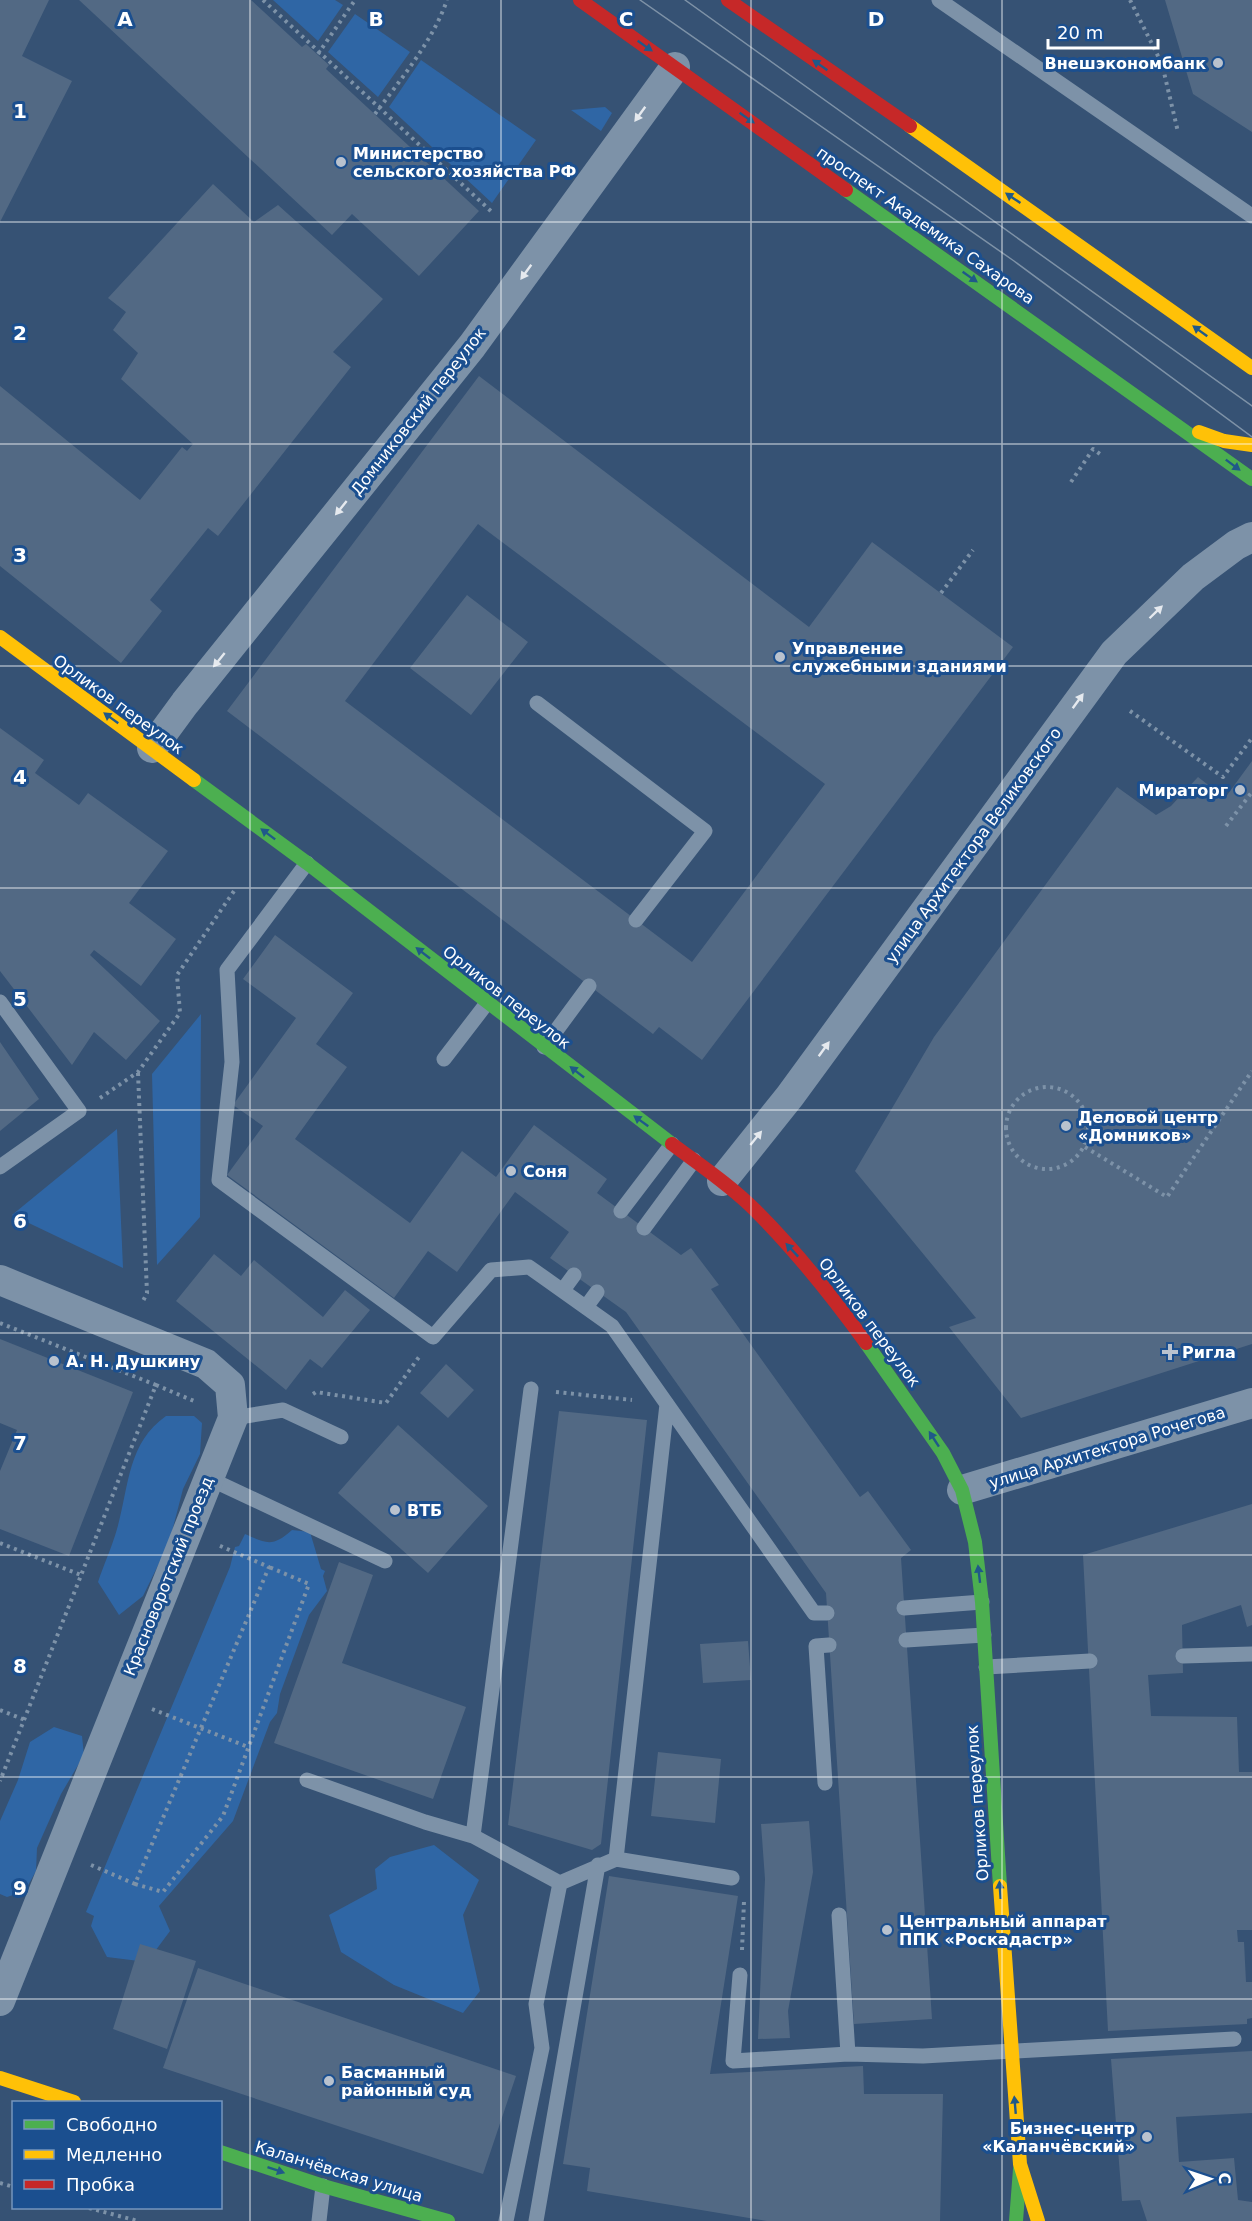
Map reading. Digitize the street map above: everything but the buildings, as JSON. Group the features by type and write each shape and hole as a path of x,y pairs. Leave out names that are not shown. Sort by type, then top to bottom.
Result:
{"main road":[{"name":"проспект Академика Сахарова","path":"580,0 1252,479"},
{"path":"728,0 1061,231 1252,368"},
{"path":"1180,426 1224,441 1252,445"},
{"name":"Орликов переулок","path":"0,637 308,863 544,1047 722,1181 754,1209 820,1280 912,1406 943,1453 962,1490 975,1542 982,1602 1010,2050 1020,2164 1038,2221"},
{"path":"0,2078 68,2101"},
{"name":"Каланчёвская улица","path":"222,2152 323,2186 448,2221"},
{"path":"1017,2221 1020,2164"}],"street":[{"name":"Домниковский переулок","path":"152,748 184,703 472,346 675,67"},
{"name":"улица Архитектора Великовского","path":"722,1181 790,1096 1114,652 1192,577 1236,545 1252,537"},
{"name":"Красноворотский проезд","path":"0,1280 206,1364 230,1385 232,1418 0,2001"},
{"name":"улица Архитектора Рочегова","path":"962,1490 1252,1403"}],"lane":[{"path":"939,0 1252,216"},
{"path":"537,703 705,831 636,920"},
{"path":"308,863 227,970 232,1062 219,1180 433,1337 491,1270 529,1267 563,1290 612,1326 814,1614 827,1613"},
{"path":"544,1047 589,986"},
{"path":"0,1002 79,1111 0,1167"},
{"path":"444,1059 488,1003"},
{"path":"621,1211 672,1144"},
{"path":"644,1228 694,1160"},
{"path":"563,1290 574,1275"},
{"path":"586,1307 597,1292"},
{"path":"473,1836 531,1389"},
{"path":"616,1859 667,1404"},
{"path":"232,1418 283,1410 342,1437"},
{"path":"208,1478 385,1561"},
{"path":"904,1608 982,1602"},
{"path":"906,1640 984,1635"},
{"path":"825,1784 816,1646 829,1645"},
{"path":"1183,1656 1252,1654"},
{"path":"986,1668 1090,1661"},
{"path":"307,1780 425,1822 473,1836 560,1883"},
{"path":"560,1883 616,1859 732,1878"},
{"path":"536,2221 598,1865"},
{"path":"506,2221 521,2161 542,2048 536,2004 560,1883"},
{"path":"839,1915 848,2055"},
{"path":"740,1975 733,2061 848,2055 923,2056 1234,2039"},
{"path":"319,2221 323,2186"}],"path":[{"path":"263,0 493,213"},
{"path":"318,53 356,0"},
{"path":"375,114 428,38 447,0"},
{"path":"1130,0 1162,64 1177,126"},
{"path":"1071,482 1093,449 1102,456"},
{"path":"941,593 973,550"},
{"path":"1130,711 1223,777 1252,738"},
{"path":"1226,826 1252,792"},
{"path":"79,1111 138,1072 180,1013 177,975 234,891"},
{"path":"1085,1147 1167,1197 1252,1071"},
{"path":"130,1332 147,1293 138,1072"},
{"path":"1052,1086 1071,1093 1085,1108 1090,1127 1085,1147 1072,1162 1053,1170 1033,1168 1016,1156 1007,1138 1006,1118 1015,1100 1032,1089 1052,1086"},
{"path":"0,1323 156,1385 26,1720 0,1781"},
{"path":"283,1410 316,1392 387,1402 433,1337"},
{"path":"531,1389 667,1404"},
{"path":"0,1543 81,1575"},
{"path":"90,1864 135,1884 163,1892 223,1816 309,1584 218,1545"},
{"path":"135,1884 269,1567"},
{"path":"152,1709 248,1747"},
{"path":"0,1710 26,1720"},
{"path":"732,1878 746,1904 740,1975"},
{"path":"92,2209 138,2221"}],"shaded area":[{"path":"273,0 335,0 343,5 318,41"},
{"path":"355,14 410,52 378,97 328,52"},
{"path":"421,60 536,140 492,203 389,107"},
{"path":"605,107 612,113 601,131 571,110"},
{"path":"201,1014 200,1217 157,1265 152,1074"},
{"path":"117,1129 123,1268 12,1215"},
{"path":"166,1416 194,1416 202,1423 200,1454 183,1489 169,1543 143,1596 119,1615 98,1582 117,1529 131,1467 144,1439"},
{"path":"292,1530 310,1532 321,1569 325,1571 323,1576 327,1591 309,1615 280,1694 277,1713 270,1722 233,1821 159,1906 170,1931 147,1962 107,1957 91,1926 94,1916 86,1912 230,1567 235,1547 239,1546 245,1534 270,1542 280,1539"},
{"path":"54,1727 82,1736 84,1755 61,1794 37,1848 36,1871 25,1891 7,1897 0,1894 0,1821 18,1780 30,1742"},
{"path":"434,1845 479,1880 463,1915 480,1991 463,2013 394,1985 341,1952 329,1915 377,1889 375,1869 390,1857"}],"tram line":[{"path":"640,0 1014,261 1252,437"},
{"path":"685,0 1252,406"}],"traffic: fast":[{"path":"846,190 1252,479"},
{"path":"194,780 307,863 672,1144"},
{"path":"866,1343 943,1453 962,1490 975,1542 982,1602 1000,1886"},
{"path":"222,2153 323,2186 448,2221"},
{"path":"1016,2221 1020,2169"}],"traffic: slow":[{"path":"910,126 1252,368"},
{"path":"1199,432 1224,441 1252,445"},
{"path":"0,637 194,780"},
{"path":"1000,1886 1020,2164 1038,2221"},
{"path":"0,2078 71,2101"}],"traffic: jam":[{"path":"580,0 846,190"},
{"path":"728,0 910,126"},
{"path":"672,1144 755,1210 813,1274 866,1343"}],"place":[{"name":"Внешэкономбанк","path":"1218,63"},
{"name":"Министерство сельского хозяйства РФ","path":"341,162"},
{"name":"Управление служебными зданиями","path":"780,657"},
{"name":"Мираторг","path":"1240,790"},
{"name":"Деловой центр «Домников»","path":"1066,1126"},
{"name":"Соня","path":"511,1171"},
{"name":"Ригла","path":"1170,1352"},
{"name":"А. Н. Душкину","path":"54,1361"},
{"name":"ВТБ","path":"395,1510"},
{"name":"Центральный аппарат ППК «Роскадастр»","path":"887,1930"},
{"name":"Басманный районный суд","path":"329,2081"},
{"name":"Бизнес-центр «Каланчёвский»","path":"1147,2137"}]}
